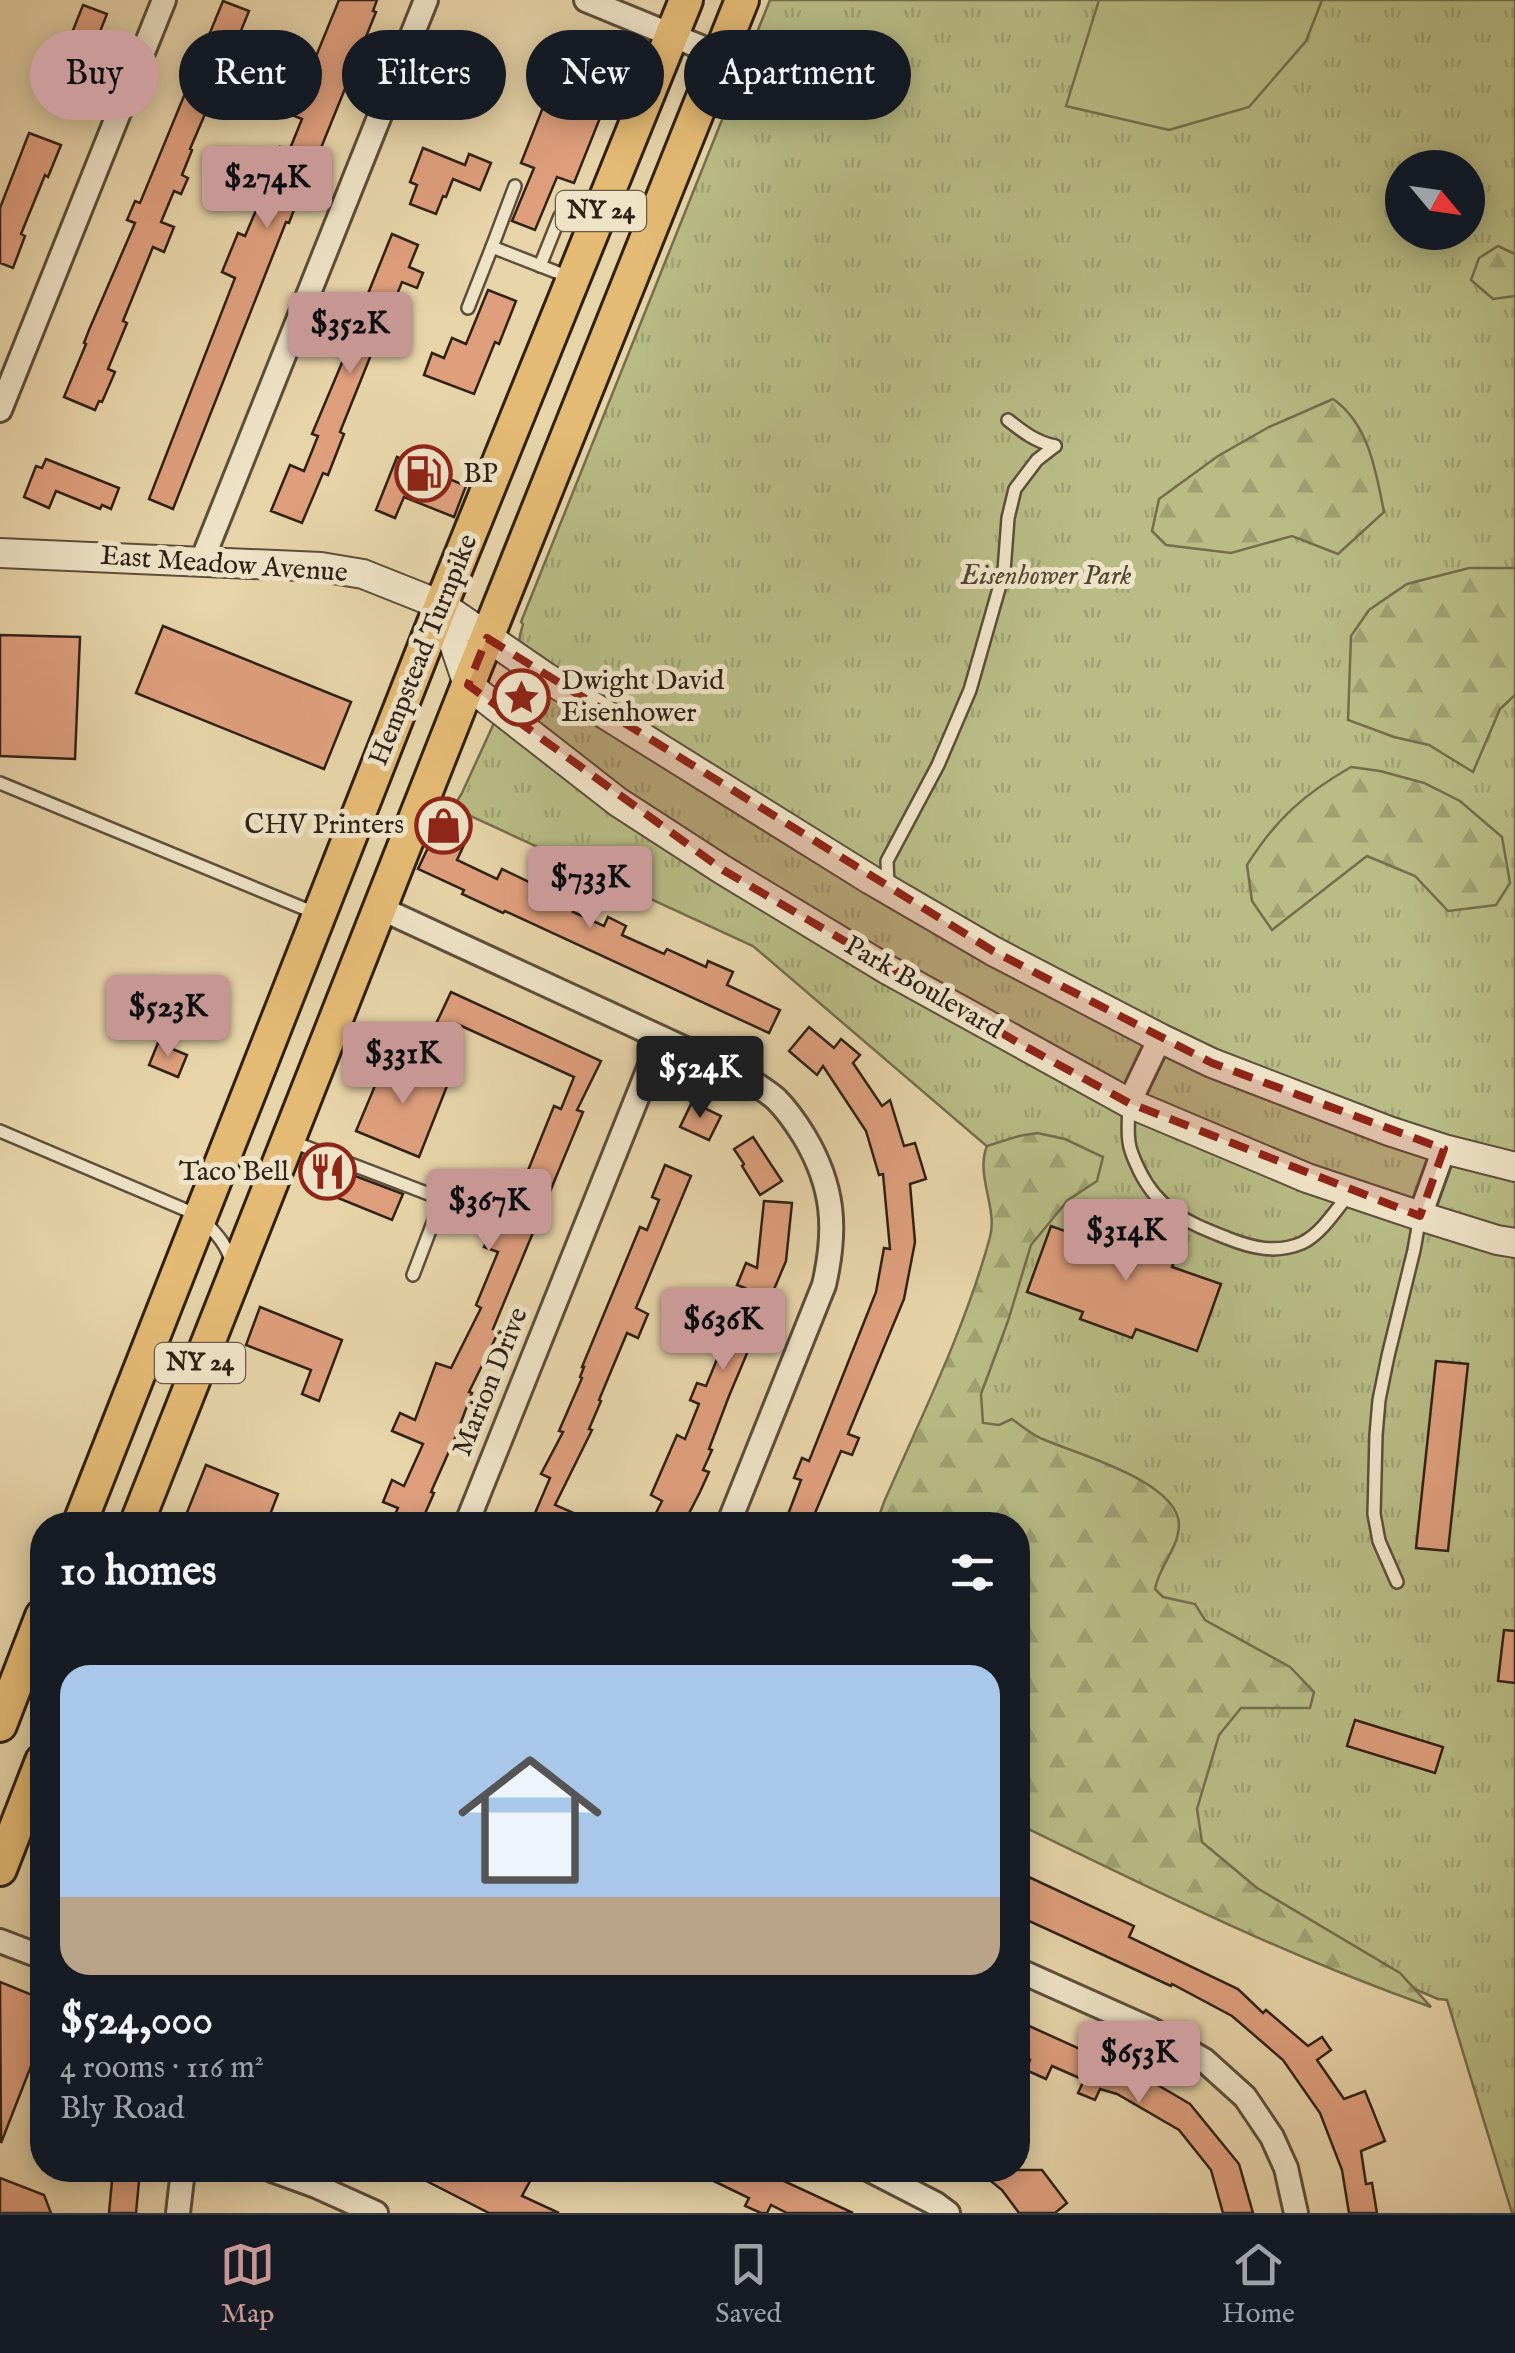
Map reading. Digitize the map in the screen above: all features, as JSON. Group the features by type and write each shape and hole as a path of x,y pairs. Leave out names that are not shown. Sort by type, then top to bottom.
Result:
{"main road":[{"name":"Hempstead Turnpike","path":"84,1512 441,606 686,0"},
{"name":"Hempstead Turnpike","path":"730,30 742,0"},
{"name":"Hempstead Turnpike","path":"141,1512 694,120"},
{"path":"0,1725 30,1647"},
{"path":"0,1869 30,1792"}],"street":[{"path":"0,410 164,0"},
{"path":"201,563 426,0"},
{"path":"586,0 684,39"},
{"name":"East Meadow Avenue","path":"0,553 347,570 441,606 486,638"},
{"path":"441,606 468,685"},
{"path":"486,638 888,890 993,951 1160,1038 1270,1086 1389,1131 1515,1167"},
{"name":"Park Boulevard","path":"468,685 618,802 723,870 888,970 1128,1103 1307,1178 1515,1243"},
{"path":"380,908 744,1076 775,1098 818,1159 829,1194 832,1241 824,1285 733,1512"},
{"name":"Marion Drive","path":"471,1512 661,1038"},
{"path":"1128,1103 1160,1038"},
{"path":"1420,1216 1444,1148"},
{"path":"0,1941 30,1952"},
{"path":"1030,1975 1150,2029 1204,2060 1246,2098 1272,2137 1286,2168 1296,2213"},
{"path":"178,2213 181,2182"},
{"path":"305,2182 376,2213"},
{"path":"893,2182 948,2213"}],"lane":[{"path":"468,308 515,186"},
{"path":"540,266 560,216"},
{"path":"492,247 573,279"},
{"path":"888,890 887,861 938,765 970,690 1004,571 1008,518 1016,489 1037,460 1056,446 1024,434 1008,420"},
{"path":"0,783 319,914"},
{"path":"1128,1103 1128,1141 1148,1189 1175,1215 1193,1225 1251,1247 1282,1249 1306,1241 1350,1192"},
{"path":"0,1132 200,1216 228,1248 235,1275"},
{"path":"288,1140 442,1199 413,1275"},
{"path":"1397,1582 1378,1541 1374,1514 1376,1435 1379,1400 1420,1216"}],"highlighted area":[{"path":"487,638 993,951 1212,1063 1444,1149 1420,1216 1129,1103 1017,1042 723,870 468,685"}],"green space":[{"name":"Eisenhower Park","path":"770,0 1515,0 1515,2213 1447,2000 1030,1826 1030,1512 886,1512 1031,1184 753,946 453,808 515,677 521,622 722,120 911,120 911,30 758,30"},
{"path":"1099,0 1322,0 1306,41 1249,107 1169,130 1066,106"},
{"path":"1498,246 1515,254 1515,296 1493,299 1471,280 1479,258"},
{"path":"1333,399 1363,435 1384,512 1338,554 1292,536 1231,553 1166,545 1152,531 1159,499 1218,456 1269,427"},
{"path":"1469,568 1515,568 1515,695 1500,709 1473,772 1429,745 1348,720 1351,636 1369,610 1407,584"},
{"path":"1351,767 1424,783 1460,801 1502,837 1510,883 1496,905 1448,911 1415,876 1367,856 1272,930 1252,901 1247,865 1292,809"},
{"path":"1037,1133 1065,1139 1103,1157 1097,1181 1068,1200 1031,1245 981,1394 983,1423 999,1425 1012,1419 1041,1438 1144,1482 1174,1509 1178,1533 1155,1589 1163,1597 1195,1604 1205,1620 1290,1667 1314,1692 1310,1708 1241,1708 1219,1735 1197,1809 1202,1842 1257,1888 1400,1973 1431,2007 1274,1945 1030,1830 1030,1512 881,1512 955,1338 990,1237 984,1168 987,1146"}],"building":[{"path":"339,0 377,0 369,30 342,30 342,96 306,185 289,223 286,222 173,509 149,499 235,278 222,272 238,233 245,236 280,147 289,151 302,120 322,120 322,42"},
{"path":"223,1 249,11 241,30 211,30"},
{"path":"83,5 107,14 101,30 73,30"},
{"path":"179,108 179,120 202,120 182,175 188,178 181,194 174,191 161,222 174,227 164,252 153,247 108,369 115,372 95,410 64,397 135,223 127,220 135,201 140,203"},
{"path":"538,120 599,120 574,183 557,177 535,230 512,221 534,168 521,163"},
{"path":"29,133 61,145 21,234 25,236 13,268 0,263 0,208"},
{"path":"423,148 465,165 469,154 491,163 480,190 453,179 436,214 410,204 417,185 410,182"},
{"path":"392,234 418,245 409,267 423,273 417,288 402,282 388,317 401,322 393,341 379,335 340,432 344,434 328,475 323,473 302,523 271,511 290,465 304,471 318,436 312,434"},
{"path":"488,290 516,301 474,394 424,375 432,353 444,358 452,338 466,344"},
{"path":"397,457 466,486 454,517 404,497 395,518 376,510"},
{"path":"46,459 119,488 111,509 102,505 100,509 56,491 49,508 24,497 36,466 42,468"},
{"path":"163,626 351,702 324,769 136,693"},
{"path":"0,635 80,637 75,759 0,756"},
{"path":"441,820 469,834 457,860 497,879 502,869 577,905 573,912 604,926 608,917 626,926 622,935 664,954 667,949 706,967 708,961 733,972 727,985 780,1010 769,1033 462,894 464,890 418,869"},
{"path":"451,992 601,1061 577,1110 583,1112 493,1329 499,1331 469,1392 472,1393 426,1512 396,1512 398,1508 383,1502 392,1480 404,1486 423,1444 392,1431 400,1413 415,1420 436,1363 451,1368 481,1308 476,1305 498,1252 484,1247 498,1215 508,1220 554,1106 561,1109 574,1077 457,1024 452,1034 435,1026"},
{"path":"809,1027 834,1048 841,1039 860,1055 853,1063 882,1106 890,1100 904,1146 915,1143 926,1179 910,1184 915,1242 904,1299 848,1434 859,1438 852,1455 841,1451 815,1512 789,1512 801,1480 794,1478 802,1458 809,1461 876,1292 884,1248 890,1249 883,1174 879,1175 866,1131 823,1066 817,1075 789,1051"},
{"path":"158,1043 187,1055 178,1077 149,1065"},
{"path":"387,1057 449,1081 419,1157 356,1131"},
{"path":"692,1102 721,1116 709,1140 680,1127"},
{"path":"753,1137 782,1181 760,1195 734,1149"},
{"path":"326,1165 403,1194 392,1220 316,1189"},
{"path":"665,1165 691,1176 636,1308 648,1314 638,1338 627,1333 599,1400 589,1429 592,1430 555,1505 571,1512 536,1512 550,1478 541,1474 563,1432 559,1431 582,1378 582,1367 640,1227 647,1230 659,1200 652,1197"},
{"path":"764,1201 792,1203 786,1261 709,1449 712,1450 703,1470 709,1472 689,1512 656,1512 662,1501 651,1495 677,1435 685,1439 699,1404 690,1400 697,1383 706,1386 734,1318 745,1288 737,1285 746,1263 757,1268"},
{"path":"1111,1218 1181,1243 1172,1267 1221,1284 1197,1351 1136,1329 1132,1338 1080,1319 1083,1312 1027,1292 1051,1226 1102,1244"},
{"path":"260,1307 342,1340 319,1401 302,1394 311,1370 246,1345"},
{"path":"1436,1361 1468,1364 1448,1551 1416,1548"},
{"path":"206,1465 278,1494 271,1512 187,1512"},
{"path":"1504,1630 1515,1631 1515,1683 1498,1681"},
{"path":"1355,1720 1443,1747 1435,1773 1347,1746"},
{"path":"1030,1878 1134,1926 1129,1937 1238,1989 1308,2046 1322,2037 1331,2050 1317,2060 1344,2099 1365,2091 1385,2141 1361,2151 1366,2184 1372,2183 1377,2213 1349,2213 1342,2170 1320,2113 1283,2060 1232,2016 1030,1921"},
{"path":"0,1982 30,1994 30,2069 1,2143"},
{"path":"1030,2026 1151,2081 1190,2104 1239,2164 1253,2213 1223,2213 1211,2170 1179,2130 1117,2094 1100,2089 1095,2100 1078,2093 1084,2080 1052,2066 1046,2079 1030,2072"},
{"path":"1030,2170 1042,2170 1067,2203 1055,2213 1019,2213 992,2182 1030,2182"},
{"path":"0,2178 44,2195 51,2213 0,2213"},
{"path":"112,2182 139,2182 136,2213 109,2213"},
{"path":"428,2182 530,2182 522,2196 559,2213 489,2213"},
{"path":"716,2182 786,2182 853,2213 787,2213 771,2205 767,2213 761,2213 745,2206 749,2198"}],"place":[{"name":"BP","path":"424,474"},
{"name":"Dwight David Eisenhower","path":"522,697"},
{"name":"CHV Printers","path":"443,825"},
{"name":"Taco Bell","path":"328,1172"}]}
